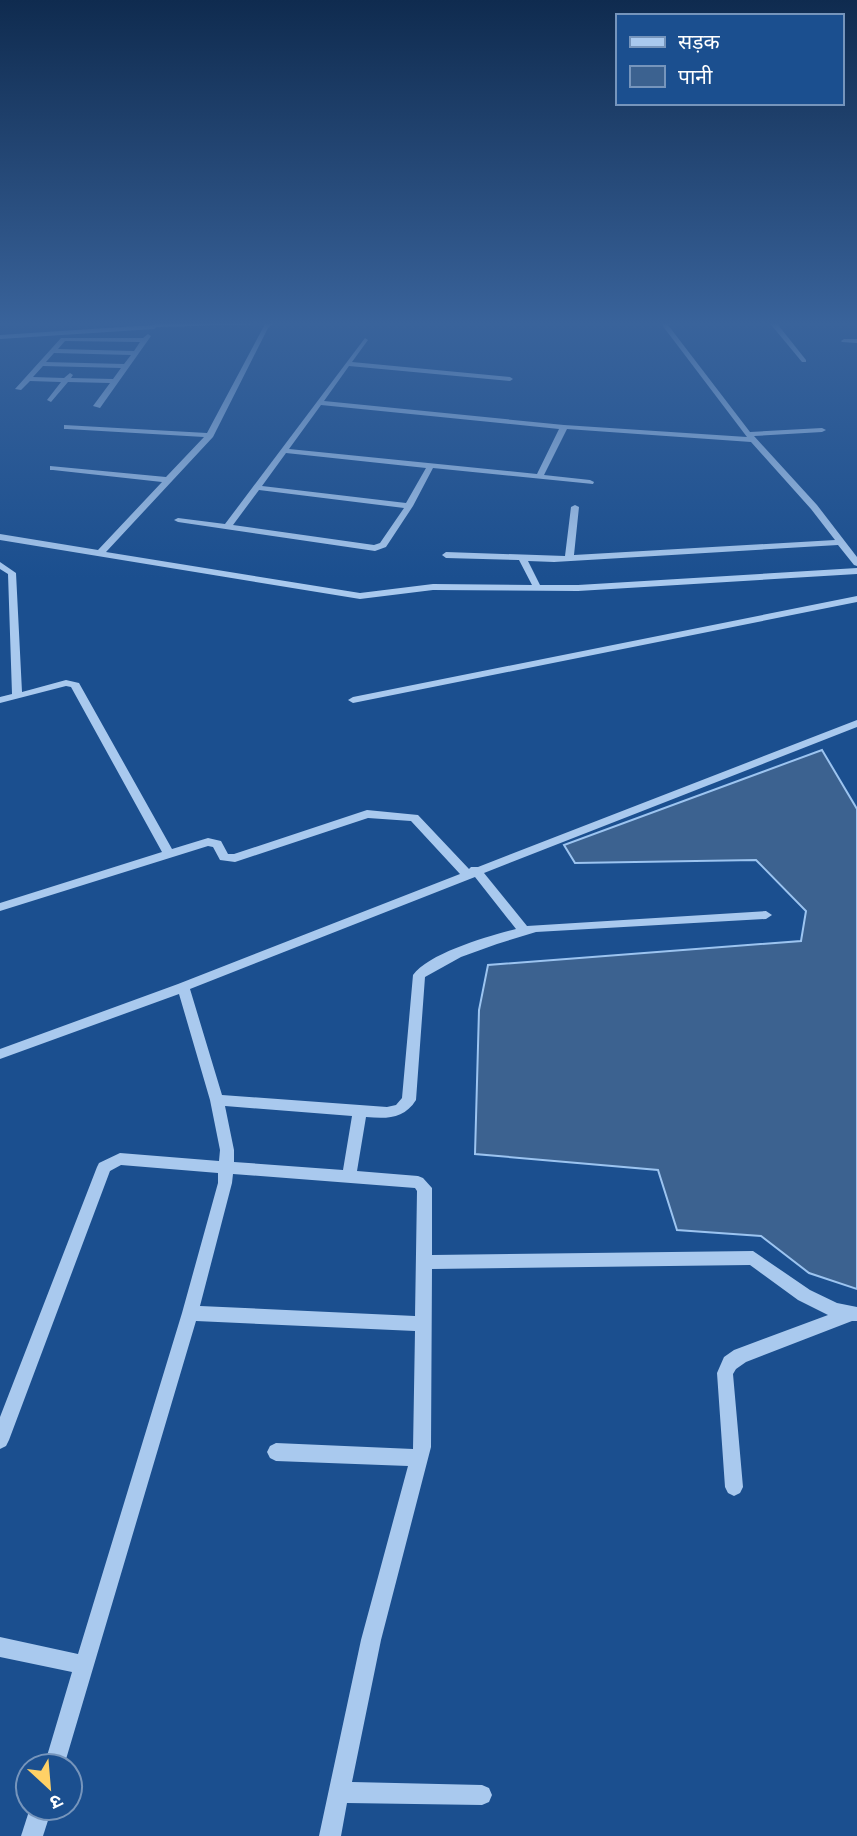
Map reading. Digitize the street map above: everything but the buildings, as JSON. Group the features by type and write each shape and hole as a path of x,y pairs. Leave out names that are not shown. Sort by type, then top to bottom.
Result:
{"street":[{"path":"100,553 210,435 224,407"},
{"path":"229,525 317,407"},
{"path":"357,407 564,427 751,437 822,430"},
{"path":"728,407 751,437 814,507 857,563"},
{"path":"67,427 210,435"},
{"path":"540,476 564,427"},
{"path":"285,451 590,482"},
{"path":"178,520 229,525 375,548 383,545 409,506 430,467"},
{"path":"53,468 168,480"},
{"path":"259,488 409,506"},
{"path":"569,558 575,507"},
{"path":"0,546 4,538 360,596 433,587 538,589 857,571"},
{"path":"446,555 523,559 569,558 839,542"},
{"path":"523,559 538,589"},
{"path":"0,565 12,573 16,696"},
{"path":"353,700 857,598"},
{"path":"0,700 66,683 75,685 169,854"},
{"path":"0,1054 183,987 857,723"},
{"path":"0,908 214,842 224,857 235,858 374,814 414,818 471,872 524,930"},
{"path":"217,1100 387,1113 401,1109 409,1100 419,975 424,970 524,930 766,915"},
{"path":"58,1752 190,1313 228,1167 217,1100 183,987"},
{"path":"349,1177 360,1111"},
{"path":"0,1440 104,1167 120,1159 418,1182 425,1188 423,1423 419,1458 374,1628 330,1836"},
{"path":"426,1262 752,1258 793,1288 835,1310 854,1314"},
{"path":"190,1313 424,1324"},
{"path":"734,1487 725,1373 730,1363 740,1356 854,1314"},
{"path":"276,1452 419,1458"},
{"path":"0,1647 85,1665"},
{"path":"339,1792 482,1795"}],"water":[{"path":"822,750 857,809 857,1289 809,1273 761,1236 677,1230 658,1170 475,1154 479,1010 488,965 801,941 806,911 756,860 575,863 564,845"}]}
